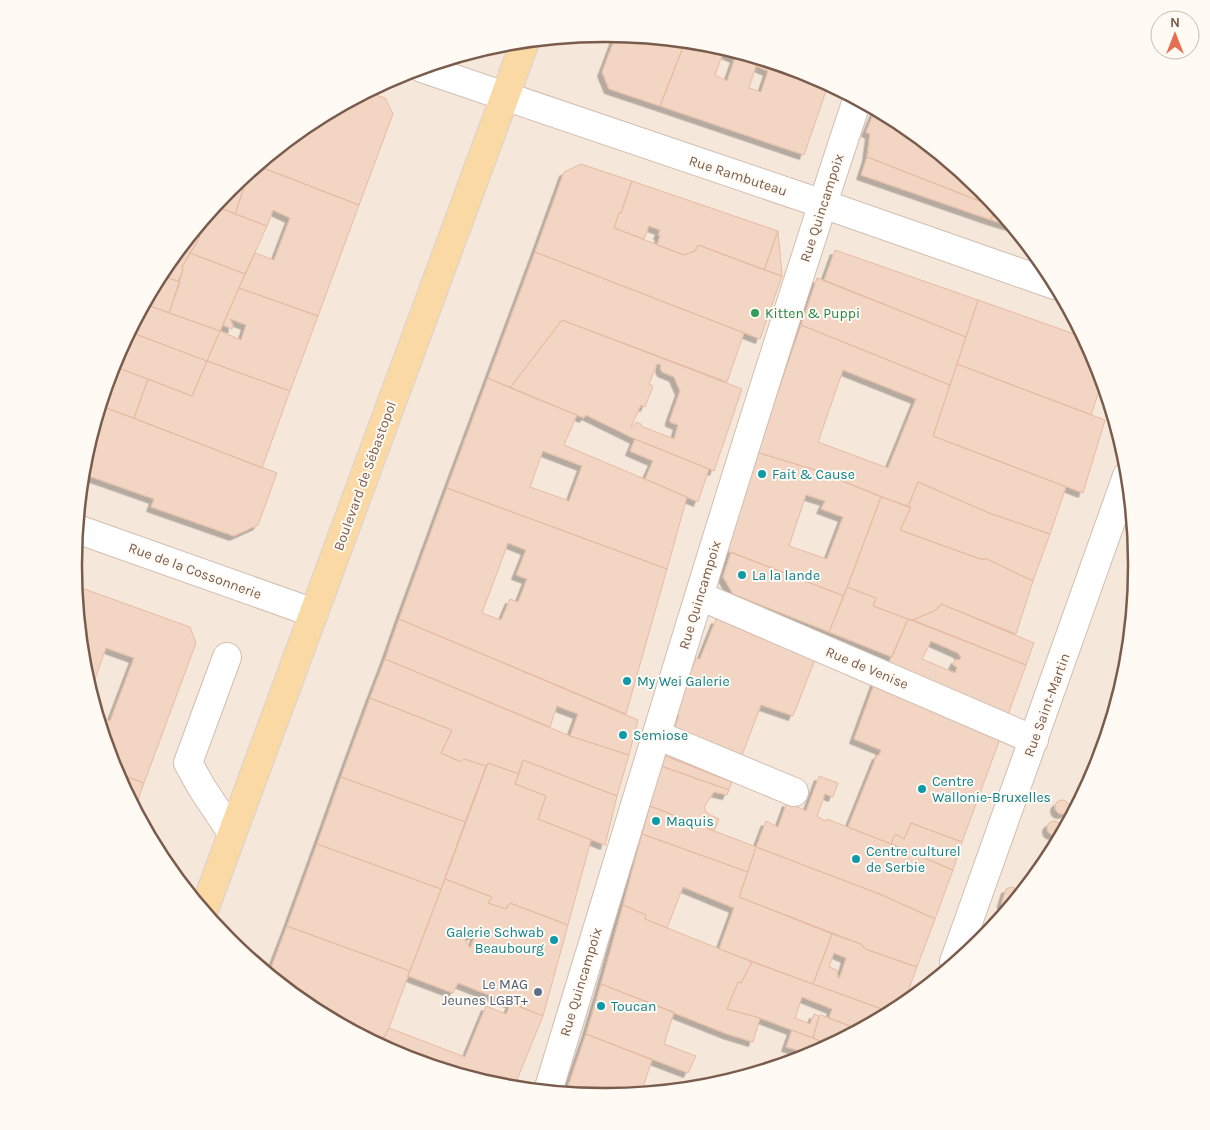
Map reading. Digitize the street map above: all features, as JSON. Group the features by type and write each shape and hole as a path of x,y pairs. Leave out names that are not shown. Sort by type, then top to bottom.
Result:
{"main road":[{"name":"Boulevard de Sébastopol","path":"206,903 523,49"}],"street":[{"name":"Rue Rambuteau","path":"433,72 1042,281"},
{"name":"Rue Quincampoix","path":"550,1084 700,596 855,107"},
{"name":"Rue Saint-Martin","path":"959,949 1122,492"},
{"name":"Rue de la Cossonnerie","path":"84,531 314,613"},
{"name":"Rue de Venise","path":"700,596 1034,740"},
{"path":"227,657 188,763 232,833"},
{"path":"657,735 794,792"}],"shaded area":[{"path":"605,42 673,47 707,53 740,60 805,82 836,96 895,131 923,150 950,172 998,220 1020,247 1074,334 1100,397 1110,430 1123,497 1128,565 1123,633 1110,700 1100,733 1074,796 1057,826 1020,883 998,910 950,958 923,980 836,1034 773,1060 740,1070 673,1083 605,1088 537,1083 470,1070 405,1048 374,1034 287,980 260,958 212,910 190,883 153,826 136,796 122,765 100,700 93,667 87,633 82,565 87,497 100,430 122,365 136,334 190,247 212,220 260,172 287,150 344,113 374,96 405,82 470,60 503,53 537,47"}],"building":[{"path":"613,42 682,49 660,106 609,89 602,72"},
{"path":"682,49 722,56 715,75 727,81 735,59 773,70 826,91 804,155 660,106","holes":["756,66 768,71 761,92 749,88"]},
{"path":"376,95 385,98 393,114 359,205 264,168 315,131"},
{"path":"872,117 923,150 950,172 979,201 867,157 870,134 866,132"},
{"path":"867,157 979,201 993,215 991,220 861,175"},
{"path":"581,164 632,181 614,228 684,255 695,251 698,245 782,276 760,339 535,252 564,172"},
{"path":"264,168 359,205 318,316 239,288 255,253 274,260 290,218 273,210 267,226 235,214 244,188"},
{"path":"632,181 778,231 764,270 698,245 695,251 684,255 657,245 660,230 649,226 644,239 614,228"},
{"path":"244,188 235,214 223,209"},
{"path":"223,209 267,226 245,274 190,253 212,220"},
{"path":"993,215 1000,223 991,220"},
{"path":"778,231 781,264 782,276 764,270"},
{"path":"200,237 182,267 183,270 178,281 169,278 190,247"},
{"path":"835,250 978,300 966,337 824,280"},
{"path":"535,252 744,333 727,382 562,320 510,388 488,378"},
{"path":"190,253 245,274 220,331 169,313 183,270 182,267"},
{"path":"169,278 180,282 169,313 152,306"},
{"path":"817,278 966,337 950,385 801,325"},
{"path":"239,288 318,316 290,391 207,361 220,331 241,340 246,325 230,319 233,325 232,329 223,325"},
{"path":"978,300 1074,334 1098,393 1091,415 957,364"},
{"path":"152,306 220,331 207,361 136,334"},
{"path":"562,320 742,389 714,471 635,439 586,415 584,418 510,388","holes":["657,364 661,365 662,372 674,377 680,391 670,419 670,422 678,425 674,439 641,426 641,424 636,422 631,427 641,405 645,407 653,386 649,384"]},
{"path":"801,325 950,385 933,436 1066,487 1050,534 989,513 918,482 908,507 815,470 756,452","holes":["843,370 916,399 888,468 818,442"]},
{"path":"136,334 207,361 192,396 121,369"},
{"path":"207,361 290,391 262,468 134,418 148,379 192,396"},
{"path":"957,364 1105,420 1083,493 933,436"},
{"path":"121,369 148,379 134,418 107,408"},
{"path":"488,378 577,415 564,445 687,497 667,569 447,488","holes":["543,451 582,466 569,501 530,487"]},
{"path":"107,408 277,473 258,525 234,536 151,507 154,499 91,477"},
{"path":"635,439 709,469 698,502 645,479 653,461 630,451"},
{"path":"756,452 815,470 881,497 844,596 727,551","holes":["806,495 825,501 821,509 843,517 827,559 789,546"]},
{"path":"918,482 989,513 1050,534 1033,581 987,559 980,559 900,530 911,507 908,507"},
{"path":"447,488 667,569 626,714 399,619","holes":["508,543 526,550 516,575 527,579 518,602 510,599 501,620 482,613"]},
{"path":"881,497 911,507 900,530 980,559 987,559 1033,581 1016,634 941,604 936,610 913,620 908,619 873,606 876,598 847,587"},
{"path":"731,552 844,596 829,632 733,594 723,577"},
{"path":"847,587 876,598 873,606 908,619 892,657 829,632"},
{"path":"83,589 190,627 196,643 144,783 127,777 106,720 110,721 134,658 106,648 95,678 87,633"},
{"path":"941,604 1034,643 1026,665 913,620 936,610"},
{"path":"399,619 638,720 629,755 570,736 578,714 557,706 550,727 385,659"},
{"path":"716,619 728,623 729,620 816,657 793,716 761,705 732,782 663,755 679,716 675,714 684,688 696,658 700,659"},
{"path":"908,619 1026,665 1006,720 886,669","holes":["931,641 958,653 961,658 959,660 956,659 953,665 957,667 955,673 922,659"]},
{"path":"385,659 570,736 629,755 617,796 523,760 519,774 488,763 486,766 464,759 461,762 441,753 452,730 370,698"},
{"name":"Centre Wallonie-Bruxelles","path":"876,679 1001,736 962,842 911,823 904,839 895,834 891,844 848,827 877,755 879,755 881,750 854,739"},
{"path":"370,698 452,730 441,753 461,762 464,759 486,766 465,822 341,777"},
{"path":"663,755 732,782 729,790 661,766"},
{"path":"523,760 617,796 605,845 538,819 546,796 515,784"},
{"path":"488,763 519,774 515,784 546,796 538,819 591,840 568,925 510,903 506,909 488,903 492,897 445,879"},
{"path":"661,766 729,790 727,795 714,792 704,807 707,813 719,819 714,831 650,806"},
{"name":"Centre culturel de Serbie","path":"819,776 838,783 833,797 825,794 817,816 825,821 827,819 953,870 935,919 882,895 756,847 766,821 778,827 787,802 806,811"},
{"path":"127,777 144,783 138,800"},
{"path":"341,777 465,822 441,889 317,844"},
{"path":"1059,800 1065,800 1069,804 1064,814 1059,814 1055,810 1055,804"},
{"path":"650,806 756,847 748,872 642,834"},
{"path":"1051,821 1059,823 1051,835 1047,831 1047,825"},
{"path":"911,823 962,842 953,870 891,844 895,834 904,839"},
{"path":"642,834 748,872 739,897 832,934 813,984 719,949 734,908 683,887 667,928 645,919 646,915 623,905"},
{"path":"317,844 441,889 410,971 287,926"},
{"path":"756,847 882,895 935,919 917,967 865,949 861,944 739,897"},
{"path":"445,879 492,897 488,903 506,909 510,903 568,925 543,1016 458,983 453,993 408,976","holes":["476,934 470,948 464,938"]},
{"path":"1011,887 1015,889 1002,905 1002,902 1006,889"},
{"path":"623,905 646,915 645,919 752,962 741,983 738,982 727,1009 760,1018 753,1042 727,1034 601,984"},
{"path":"287,926 410,971 389,1028 383,1038 315,999 271,967"},
{"path":"832,934 861,944 865,949 917,967 909,990 880,1008 813,984","holes":["834,953 846,958 838,978 837,970 829,967"]},
{"path":"752,962 880,1008 850,1026 829,1018 832,1009 802,997 795,1018 810,1024 814,1014 819,1016 813,1038 760,1018 727,1009 738,982 741,983"},
{"path":"601,984 674,1012 664,1044 696,1056 688,1073 586,1034"},
{"path":"511,1003 543,1016 517,1079 470,1070 437,1060 383,1038 389,1028 465,1057 486,1006 506,1014"},
{"path":"821,1015 850,1026 820,1041 813,1038 819,1016"},
{"path":"792,1030 820,1041 798,1050 786,1047"},
{"path":"586,1034 652,1060 643,1086 605,1088 568,1086"}],"place":[{"name":"Kitten & Puppi","path":"755,313"},
{"name":"Fait & Cause","path":"762,474"},
{"name":"La la lande","path":"742,575"},
{"name":"My Wei Galerie","path":"627,681"},
{"name":"Semiose","path":"623,735"},
{"name":"Centre Wallonie-Bruxelles","path":"922,789"},
{"name":"Maquis","path":"656,821"},
{"name":"Centre culturel de Serbie","path":"856,859"},
{"name":"Galerie Schwab Beaubourg","path":"554,940"},
{"name":"Le MAG Jeunes LGBT+","path":"538,992"},
{"name":"Toucan","path":"601,1006"}]}
